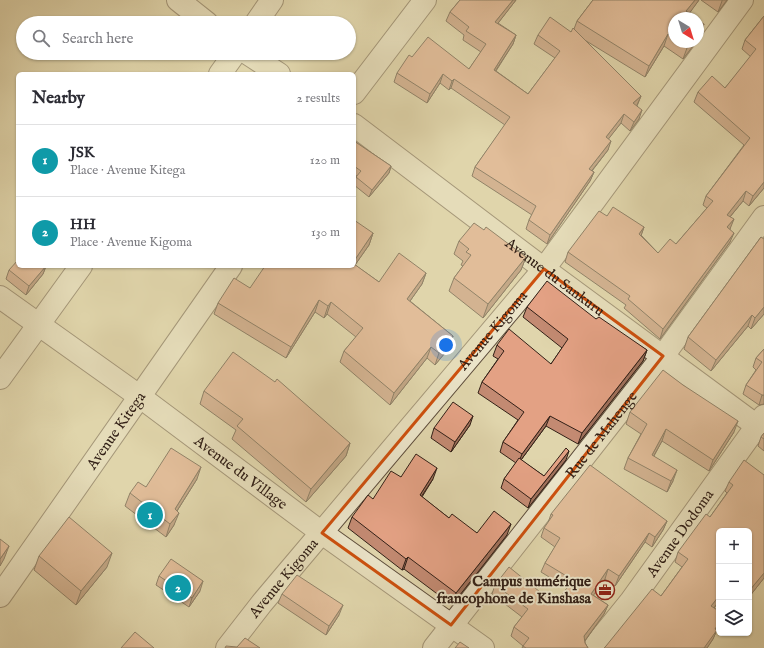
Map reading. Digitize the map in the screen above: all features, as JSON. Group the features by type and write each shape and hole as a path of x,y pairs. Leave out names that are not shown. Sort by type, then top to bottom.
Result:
{"street":[{"path":"178,0 198,16"},
{"path":"261,16 272,0"},
{"path":"356,90 425,0"},
{"name":"Avenue Kigoma","path":"227,648 262,602 322,534 479,344 544,269 742,0"},
{"path":"221,72 230,60"},
{"path":"258,60 276,72"},
{"name":"Avenue du Sankuru","path":"356,127 544,269 663,356 761,421"},
{"name":"Rue de Mahenge","path":"434,648 663,356 764,217"},
{"path":"0,378 80,268"},
{"name":"Avenue Kitega","path":"0,596 230,268"},
{"name":"Avenue du Village","path":"0,297 139,396 322,534 483,648"},
{"name":"Avenue Dodoma","path":"594,648 631,601 761,421"}],"highlighted area":[{"path":"544,269 663,356 451,625 322,533"}],"building":[{"path":"460,0 513,0 495,22 516,35 494,70 528,94 560,51 538,35 550,17 571,32 573,28 641,96 633,103 642,110 634,122 624,114 606,137 611,141 589,169 594,172 550,235 529,220 536,206 475,167 510,117 454,79 452,81 443,74 430,94 397,73 409,55 412,57 428,37 469,69 486,44 466,31 469,27 450,12"},
{"path":"593,0 695,0 686,11 687,12 668,12 668,34 649,66 577,21"},
{"path":"764,16 764,182 753,196 746,191 727,215 734,219 727,227 734,233 663,329 628,299 630,296 568,252 599,211 607,216 613,207 644,227 639,234 658,253 670,239 676,244 713,201 706,196 750,138 698,92 712,76 725,88 756,49 745,40"},
{"path":"356,142 391,166 372,190 356,177 361,171 356,167"},
{"path":"356,221 373,233 356,258"},
{"path":"474,223 484,230 486,227 526,257 488,304 454,278 471,255 466,252 469,249 459,241"},
{"path":"761,237 764,239 764,307 755,318 752,315 716,360 688,337"},
{"path":"399,253 426,273 407,299 453,336 439,353 431,347 394,393 344,351 363,328 331,302 328,306 319,300 291,347 218,303 234,278 250,288 264,268 356,268 356,265 379,282"},
{"path":"16,262 16,268 44,268 29,286 9,270"},
{"path":"547,281 596,319 599,317 647,350 582,433 550,416 522,454 503,442 524,412 482,382 504,351 497,345 509,329 551,364 568,339 527,307"},
{"path":"764,349 764,395 762,395 746,385 762,362 756,358"},
{"path":"233,352 275,382 277,379 350,443 311,489 237,426 243,419 204,391"},
{"path":"663,370 738,421 713,460 666,429 652,455 677,470 671,481 628,458 647,424 630,412"},
{"path":"453,402 473,416 455,442 434,428"},
{"path":"171,448 201,467 175,509 179,513 170,524 130,493 138,482 146,487"},
{"path":"566,448 569,451 531,499 504,479 519,458 544,476"},
{"path":"416,454 437,468 420,495 449,518 452,514 477,533 494,511 511,524 456,593 408,557 406,559 352,517 368,495 373,499 391,471 401,477"},
{"path":"744,460 764,475 764,573 752,587 752,528 716,528 716,600 711,606 716,609 716,631 704,648 604,648 652,589 661,596 688,559 678,552 706,514 710,517 733,485 729,482"},
{"path":"590,465 667,521 655,537 649,533 619,576 608,569 591,594 608,605 584,636 585,643 588,648 526,648 523,646 529,638 514,627 528,609 495,585 509,567 555,604 573,580 545,563 560,538 544,528 553,515 551,514"},
{"path":"69,517 112,553 81,591 39,556"},
{"path":"0,539 9,546 0,559"},
{"path":"171,559 203,581 192,598 159,576"},
{"path":"297,575 343,605 329,626 282,594"},
{"path":"135,632 154,648 121,648"},
{"path":"245,638 260,648 225,648 226,646 237,647"},
{"path":"460,642 469,648 455,648"}],"place":[{"name":"JSK","path":"150,515"},
{"name":"HH","path":"178,588"},
{"name":"Campus numérique francophone de Kinshasa","path":"605,590"}]}
